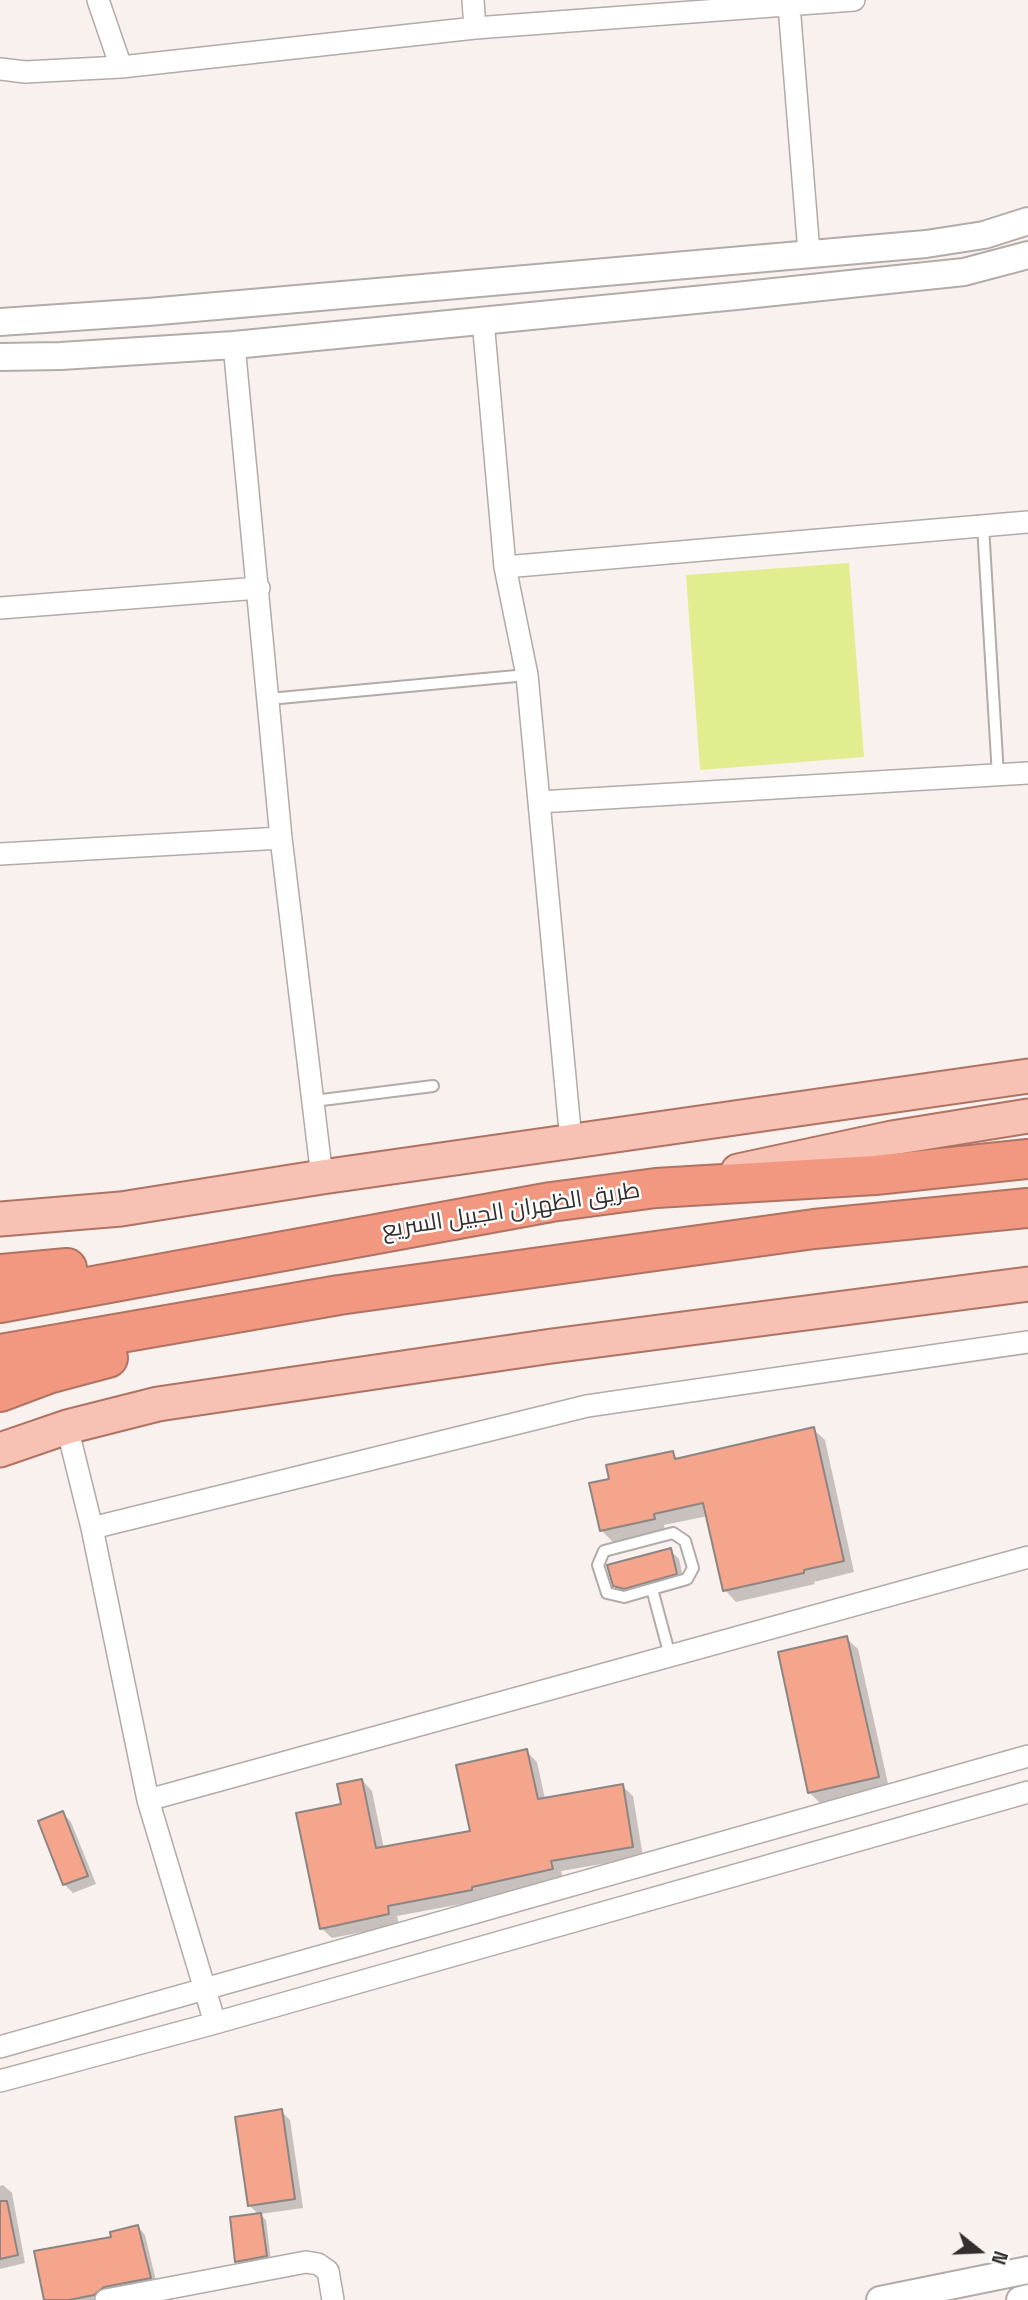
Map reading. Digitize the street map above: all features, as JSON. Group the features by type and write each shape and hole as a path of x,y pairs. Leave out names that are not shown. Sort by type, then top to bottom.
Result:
{"highway":[{"name":"طريق الظهران الجبيل السريع","path":"0,1303 551,1202 656,1188 875,1175 1028,1159"},
{"path":"0,1354 339,1295 814,1229 1028,1208"},
{"path":"0,1274 299,1247"},
{"path":"0,1392 48,1374 339,1295"}],"main road":[{"path":"0,1219 121,1209 323,1177 1028,1076"},
{"path":"656,1188 892,1139 1028,1116"},
{"path":"0,1450 67,1427 158,1404 565,1344 1028,1284"}],"street":[{"path":"98,0 121,67"},
{"path":"473,0 475,28"},
{"path":"0,69 25,72 121,67 475,28 752,3 789,5 854,0"},
{"path":"736,296 751,285 797,279 808,265 789,5"},
{"path":"0,322 148,312 926,244 984,235 1028,221"},
{"path":"0,357 61,356 234,345 736,296 964,272 1028,255"},
{"path":"570,1141 527,675 505,566 483,320 488,305 501,296 601,287 620,281 635,268"},
{"path":"234,345 281,838 323,1177"},
{"path":"505,566 1028,522"},
{"path":"0,608 259,587"},
{"path":"539,802 1028,773"},
{"path":"0,854 281,838"},
{"path":"92,1528 587,1406 1028,1342"},
{"path":"67,1427 92,1528 148,1800 215,2023"},
{"path":"148,1800 1028,1557"},
{"path":"0,2047 1028,1756"},
{"path":"0,2081 215,2023 1028,1792"},
{"path":"106,2300 306,2262 318,2264 328,2271 333,2300"},
{"path":"880,2300 1028,2270"},
{"path":"1020,2300 1028,2298"}],"lane":[{"path":"983,526 998,776"},
{"path":"269,699 527,675"},
{"path":"314,1101 433,1086"},
{"path":"673,1533 680,1536 685,1541 693,1568 691,1574 687,1579 652,1590 624,1597 607,1593 598,1565 604,1551 673,1533"},
{"path":"652,1590 670,1656"}],"green space":[{"path":"849,563 864,757 700,770 686,575"}],"building":[{"path":"814,1427 844,1561 723,1591 703,1503 654,1514 655,1519 600,1531 589,1483 609,1479 606,1465 673,1451 675,1459"},
{"path":"671,1548 677,1574 624,1589 613,1586 607,1565"},
{"path":"847,1636 879,1777 808,1793 778,1652"},
{"path":"527,1749 538,1799 623,1784 633,1847 551,1861 553,1869 472,1887 472,1890 388,1906 389,1914 320,1929 296,1813 341,1804 337,1784 362,1779 376,1848 470,1831 456,1765"},
{"path":"63,1811 88,1876 63,1885 38,1821"},
{"path":"282,2109 295,2199 248,2206 235,2117"},
{"path":"0,2201 7,2201 18,2255 0,2259"},
{"path":"261,2213 267,2256 235,2262 230,2217"},
{"path":"138,2225 151,2278 104,2287 94,2295 69,2300 44,2300 34,2251 111,2237 110,2232"}]}
